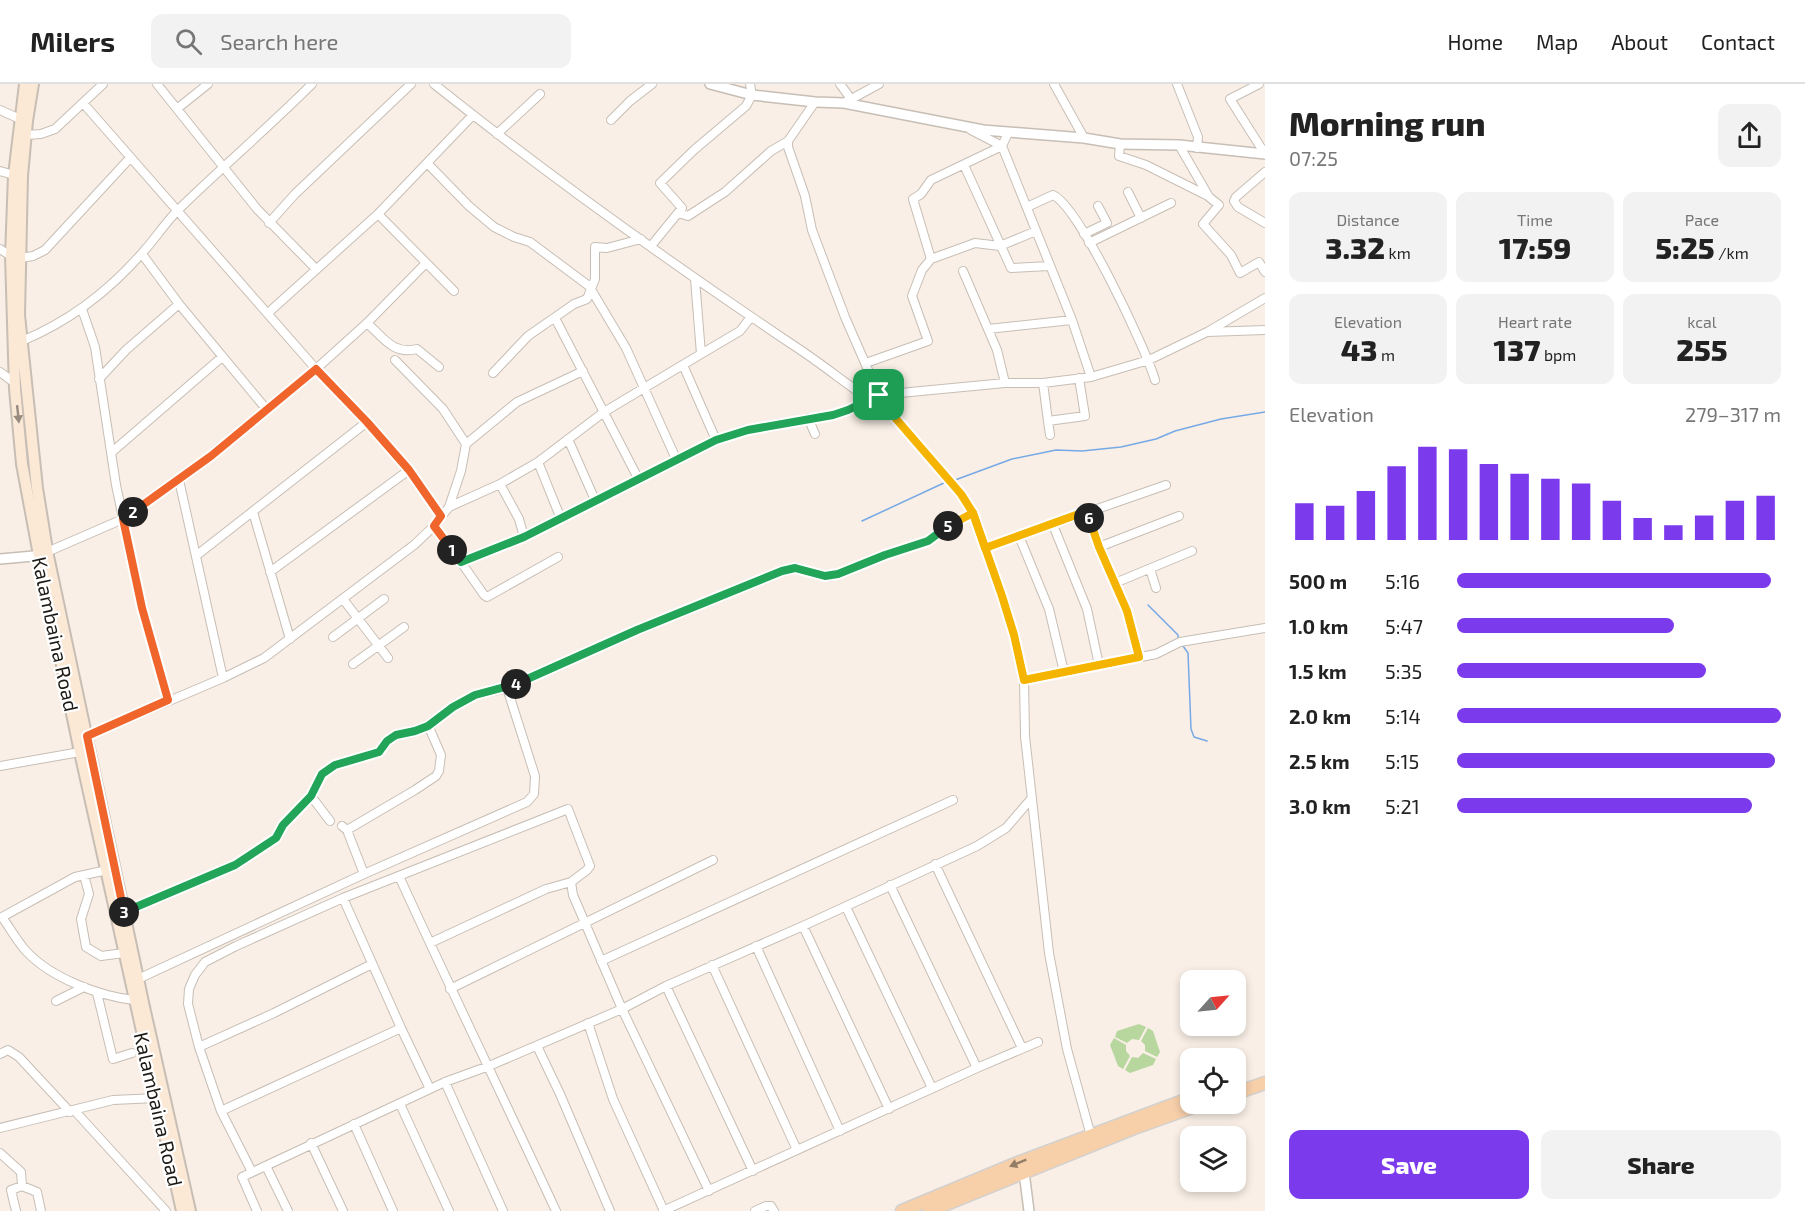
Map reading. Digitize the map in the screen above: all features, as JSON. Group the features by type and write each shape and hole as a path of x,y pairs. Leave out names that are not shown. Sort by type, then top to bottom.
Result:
{"main road":[{"name":"Kalambaina Road","path":"25,84 14,175 15,383 22,464 87,736 190,1211"},
{"name":"Kalambaina Road","path":"33,84 15,257 19,315 45,554 80,752 182,1211"},
{"path":"1246,1081 1265,1075"},
{"path":"1246,1090 1265,1083"},
{"path":"902,1211 1020,1162 1180,1102"},
{"path":"929,1211 1180,1112"}],"street":[{"path":"26,135 48,133 103,84"},
{"path":"157,84 269,223 316,269"},
{"path":"178,108 208,84"},
{"path":"22,341 41,333 82,309 142,254 177,211 312,84"},
{"path":"269,223 295,194 411,84"},
{"path":"434,84 472,116 569,189 695,279 799,349 868,400 891,413"},
{"path":"612,120 630,100 652,84"},
{"path":"710,84 752,95 815,102 848,101 963,126 1008,133 1084,138 1120,144 1179,145 1265,154"},
{"path":"651,246 682,208 660,183 694,150 746,106 752,95 750,84"},
{"path":"840,84 848,101"},
{"path":"848,101 879,84"},
{"path":"1053,84 1084,138"},
{"path":"1177,84 1198,137 1197,148"},
{"path":"1259,84 1230,99 1265,154"},
{"path":"497,134 540,94"},
{"path":"679,213 688,216 725,192 771,151 788,141 815,102"},
{"path":"83,103 316,369 409,470 441,516"},
{"path":"0,110 20,119"},
{"path":"268,313 378,214 472,116"},
{"path":"963,126 1002,146 1072,320 1091,377"},
{"path":"931,259 913,199 921,194 931,180 1002,146 1008,133"},
{"path":"788,141 805,196 812,230 845,317 879,395 891,413 961,494 973,513 1014,635 1024,680 1025,736 1030,799 1049,952 1067,1049 1091,1136"},
{"path":"1120,144 1119,156 1146,165 1209,197 1219,205 1203,224 1231,255 1240,273 1259,262 1265,272"},
{"path":"1179,145 1209,197"},
{"path":"0,249 15,257 33,256 45,250 130,158"},
{"path":"427,163 469,206 494,227 530,242 591,288 626,348 677,461"},
{"path":"964,165 1011,268 1050,266"},
{"path":"0,171 14,175"},
{"path":"1265,172 1234,201 1237,206 1265,223"},
{"path":"1128,192 1141,218"},
{"path":"1027,207 1051,195 1056,196 1070,210 1149,360 1155,380"},
{"path":"1089,243 1171,203"},
{"path":"1084,234 1107,223 1098,206"},
{"path":"378,214 454,291"},
{"path":"866,363 928,341 912,296 922,270 931,259 975,243 1000,246 1036,231"},
{"path":"494,373 528,336 574,304 587,299 595,279 595,247 607,248 641,239"},
{"path":"142,254 179,304 267,410"},
{"path":"0,559 45,554 123,519 179,480 316,369 367,323 426,263"},
{"path":"963,271 997,350 1005,383"},
{"path":"695,279 701,354"},
{"path":"461,562 524,537 716,440 748,430 840,412 879,395 1005,383 1043,383 1091,377 1149,360 1207,332 1265,298"},
{"path":"99,380 126,350 179,304"},
{"path":"82,309 95,347 116,485 142,608 168,700"},
{"path":"449,507 500,484 538,462 604,412 740,331 751,317"},
{"path":"555,318 639,480"},
{"path":"988,329 1072,320"},
{"path":"367,323 398,351 406,352 417,349 439,367"},
{"path":"1207,332 1265,330"},
{"path":"112,452 222,357"},
{"path":"395,360 443,409 466,444"},
{"path":"683,365 716,440"},
{"path":"87,736 223,678 264,658 290,639 414,545 434,526 449,507 456,489 466,444 517,402 584,371"},
{"path":"0,372 15,383"},
{"path":"1048,421 1085,416 1079,378"},
{"path":"1043,383 1050,435"},
{"path":"808,418 814,434"},
{"path":"197,555 367,422"},
{"path":"568,439 596,500"},
{"path":"538,462 561,519"},
{"path":"270,572 409,470"},
{"path":"179,480 223,678"},
{"path":"500,484 519,519 524,537"},
{"path":"985,548 1166,485"},
{"path":"1087,511 1099,547 1127,611 1139,657"},
{"path":"252,512 290,639"},
{"path":"124,912 235,865 276,838 283,825 311,796 322,774 335,765 379,752 387,741 396,735 428,726 453,707 475,695 507,688 637,630 782,571 795,568 825,576 838,574 928,541 947,526 973,513"},
{"path":"1099,547 1179,516"},
{"path":"1053,525 1087,609 1099,665"},
{"path":"434,526 487,597 558,557"},
{"path":"1018,536 1048,609 1064,672"},
{"path":"1115,583 1192,551"},
{"path":"1150,569 1156,588"},
{"path":"343,599 388,658"},
{"path":"333,637 384,599"},
{"path":"353,664 404,627"},
{"path":"1024,680 1156,654 1180,642 1265,628"},
{"path":"138,979 364,874 527,802 534,794 536,776 507,688"},
{"path":"364,874 344,828 415,790 436,776 441,755 428,726"},
{"path":"0,766 80,752"},
{"path":"311,796 330,822"},
{"path":"257,1211 242,1177 445,1082 489,1066 622,1009 666,986 846,907 977,846 1006,828 1030,799"},
{"path":"601,961 953,800"},
{"path":"252,1172 220,1111 188,1004 189,989 195,975 206,962 236,946 344,898 568,809 590,866 571,882 546,889 430,943"},
{"path":"450,989 713,860"},
{"path":"936,864 1022,1048"},
{"path":"107,870 75,877 3,916 25,950 55,972 97,993 134,1000"},
{"path":"84,875 89,894 81,919 86,947 101,956 124,953"},
{"path":"399,876 556,1211"},
{"path":"571,882 573,895 622,1009 709,1191"},
{"path":"890,885 976,1068"},
{"path":"344,898 430,1089"},
{"path":"846,907 932,1088"},
{"path":"803,926 889,1108"},
{"path":"756,946 840,1131"},
{"path":"199,1047 372,964"},
{"path":"712,965 796,1150"},
{"path":"666,986 753,1171"},
{"path":"56,1001 84,987"},
{"path":"97,993 113,1059 132,1053"},
{"path":"588,1023 613,1099 663,1211 1038,1042"},
{"path":"220,1111 401,1028"},
{"path":"537,1046 610,1211"},
{"path":"0,1055 8,1050 19,1057 166,1211"},
{"path":"445,1082 503,1211"},
{"path":"0,1128 113,1100 157,1098"},
{"path":"400,1104 449,1211"},
{"path":"354,1124 393,1211"},
{"path":"311,1143 343,1211"},
{"path":"0,1153 21,1172 22,1186"},
{"path":"266,1166 288,1211"},
{"path":"1024,1172 1029,1211"},
{"path":"15,1211 11,1190 22,1186 37,1192 41,1211"},
{"path":"755,1211 771,1206 774,1211"}],"green space":[{"path":"1139,1024 1146,1027 1139,1040 1132,1039 1127,1043 1115,1037 1117,1031"},
{"path":"1148,1028 1153,1031 1160,1052 1157,1057 1145,1051 1145,1045 1141,1041"},
{"path":"1114,1038 1126,1045 1126,1051 1130,1056 1123,1069 1118,1066 1110,1045"},
{"path":"1143,1053 1156,1059 1153,1065 1130,1073 1125,1070 1132,1057 1138,1058"}],"waterway":[{"path":"955,480 1012,459 1056,450 1082,451 1121,447 1221,419 1265,412"},
{"path":"862,521 946,482"},
{"path":"1148,605 1178,635 1178,640"},
{"path":"1183,646 1188,653 1191,729 1194,737 1207,741"}],"route":[{"path":"879,395 833,415 748,430 716,440 524,537 461,562 434,526 441,516 409,470 316,369 211,456 123,519 142,608 168,700 87,736 124,912 235,865 276,838 283,825 311,796 322,774 340,763 379,752 387,741 396,735 428,726 453,707 475,695 507,688 637,630 782,571 795,568 825,576 838,574 885,555 914,547 973,513 985,548 1002,596 1014,635 1024,680 1139,657 1127,611 1099,547 1087,511 985,548 981,538 973,513 961,494 891,413 879,395"}]}
